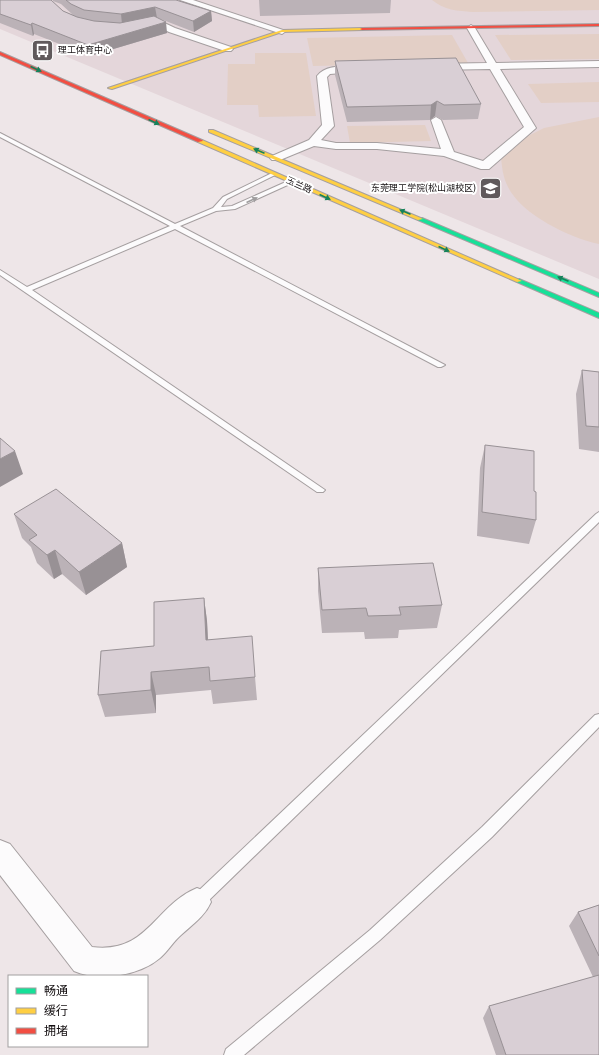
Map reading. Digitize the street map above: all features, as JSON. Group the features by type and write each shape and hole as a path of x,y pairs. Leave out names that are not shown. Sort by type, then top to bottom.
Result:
{"street":[{"path":"184,0 282,31"},
{"path":"129,28 156,22 172,30 228,49"},
{"path":"124,94 107,86 282,31 599,25"},
{"path":"313,142 336,146 377,146 449,154 485,166 530,128 470,28"},
{"name":"玉兰路","path":"0,53 290,182 599,316"},
{"path":"424,67 599,64"},
{"path":"276,158 313,142 328,126 322,76 327,71 370,69"},
{"path":"436,120 449,154"},
{"name":"玉兰路","path":"202,127 599,295"},
{"path":"0,853 84,961 100,963 126,960 149,948 165,930 197,902"}],"lane":[{"path":"0,135 173,227 441,365"},
{"path":"215,209 225,198 274,174"},
{"path":"26,290 215,209 232,208 290,182"},
{"path":"0,272 320,490"},
{"path":"197,902 599,516"},
{"path":"232,1055 375,935 487,832 599,719"}],"shaded area":[{"name":"东莞理工学院(松山湖校区)","path":"0,0 599,0 599,279 0,29"},
{"path":"432,0 599,0 599,10 472,12 446,8"},
{"path":"599,34 599,59 511,60 495,35"},
{"path":"452,35 468,63 313,66 307,38"},
{"path":"255,53 306,53 316,116 259,117 258,105 227,105 228,64 255,64"},
{"path":"599,82 599,102 541,103 528,84"},
{"path":"599,117 599,244 561,231 535,216 524,207 508,187 503,172 501,157 514,143 544,128"},
{"path":"425,125 431,141 350,143 347,126"}],"building":[{"path":"0,0 51,0 63,11 77,17 94,21 120,23 154,16 166,22 88,45 32,23 31,25 0,14"},
{"path":"66,0 176,0 211,11 193,21 155,7 121,14 84,10"},
{"path":"456,58 481,104 444,105 437,101 431,105 347,107 335,61"},
{"path":"582,370 599,372 599,427 586,426"},
{"path":"0,438 15,451 0,459"},
{"path":"485,445 534,451 536,520 482,512"},
{"path":"56,489 122,543 79,572 55,550 47,555 29,540 37,535 14,514"},
{"path":"433,563 442,605 399,607 401,615 368,616 366,608 322,610 318,568"},
{"path":"204,598 206,640 252,636 255,677 210,681 209,667 151,672 151,690 98,695 101,651 154,646 154,602"},
{"path":"599,905 599,956 578,912"},
{"path":"599,975 599,1055 506,1055 489,1006"}],"traffic: fast":[{"path":"420,219 599,295"},
{"path":"519,281 599,316"}],"traffic: slow":[{"path":"110,88 282,31 362,29"},
{"path":"211,131 420,219"},
{"path":"200,141 519,281"}],"traffic: jam":[{"path":"362,29 599,25"},
{"path":"0,53 200,141"}],"place":[{"name":"理工体育中心","path":"42,50"},
{"name":"东莞理工学院(松山湖校区)","path":"491,188"}]}
